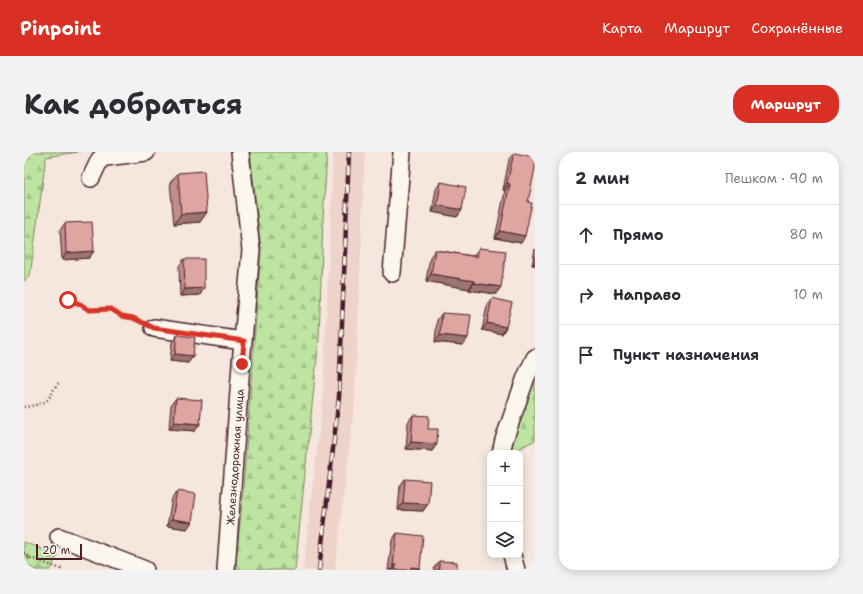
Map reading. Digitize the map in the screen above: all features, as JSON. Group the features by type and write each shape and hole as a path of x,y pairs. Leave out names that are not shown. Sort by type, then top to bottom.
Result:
{"street":[{"path":"91,178 100,159 146,152"},
{"name":"Железнодорожная улица","path":"226,570 251,250 240,152"},
{"path":"392,273 402,152"},
{"path":"154,328 244,341"},
{"path":"502,450 523,384 535,358"},
{"path":"58,537 145,570"},
{"path":"513,558 516,570"}],"path":[{"path":"68,300 80,304 89,310 111,309 122,316 133,318 154,328"},
{"path":"24,408 48,400 54,387 60,382"},
{"path":"24,553 31,558 64,570"},
{"path":"24,559 31,558"}],"shaded area":[{"path":"333,152 365,152 355,399 335,570 303,570 323,396"}],"green space":[{"path":"24,152 78,152 46,157 30,276 24,281"},
{"path":"250,152 327,152 319,338 295,570 235,570 242,503 261,249"},
{"path":"535,358 535,440 517,450 502,450"},
{"path":"24,541 58,555 50,570 35,570 24,563"}],"building":[{"path":"514,153 535,157 535,168 528,202 532,203 525,236 500,231 510,184 507,183"},
{"path":"204,171 207,212 181,214 178,173"},
{"path":"441,182 466,187 462,210 437,205"},
{"path":"92,222 94,251 66,253 65,223"},
{"path":"479,248 506,251 501,287 431,274 435,250 477,257"},
{"path":"184,259 204,259 204,288 185,289"},
{"path":"492,298 512,303 506,327 487,323"},
{"path":"442,313 471,315 468,338 440,335"},
{"path":"177,335 195,337 193,356 175,354"},
{"path":"176,398 202,400 200,424 174,422"},
{"path":"413,415 429,416 428,429 438,429 437,444 411,442"},
{"path":"405,479 430,481 428,504 403,503"},
{"path":"177,491 196,494 192,522 172,519"},
{"path":"397,533 423,536 420,568 411,567 411,570 395,570 396,565 393,565"},
{"path":"439,561 457,562 457,570 439,570"}],"railway":[{"path":"319,570 339,397 349,152"}],"route":[{"path":"68,300 80,304 89,310 111,309 122,316 133,318 154,328 244,341 242,364"}]}
